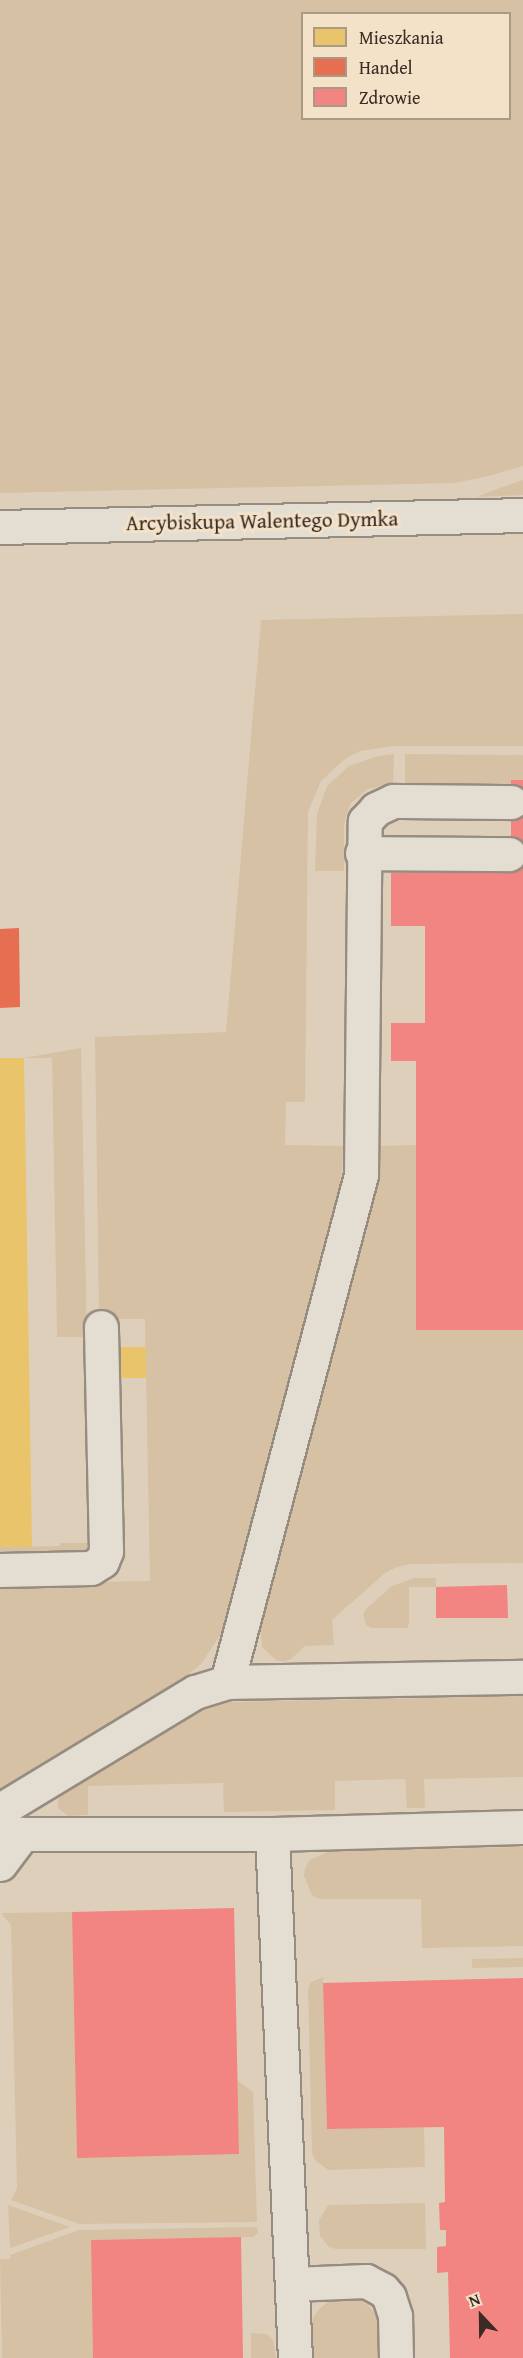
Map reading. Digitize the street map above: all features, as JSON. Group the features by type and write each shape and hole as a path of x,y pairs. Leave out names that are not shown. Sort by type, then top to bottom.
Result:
{"street":[{"name":"Arcybiskupa Walentego Dymka","path":"0,527 523,515"},
{"path":"227,1682 361,1175 365,821 376,809 393,801 511,802"},
{"path":"363,853 509,854"},
{"path":"0,1570 91,1568 102,1561 106,1551 101,1327"},
{"path":"0,1810 195,1692 227,1682 523,1677"},
{"path":"0,1864 12,1834 272,1834 523,1827"},
{"path":"272,1834 295,2358"},
{"path":"293,2284 366,2281 382,2290 389,2297 395,2316 396,2358"}],"shaded area":[{"path":"0,0 523,0 523,466 454,483 0,493"},
{"path":"523,480 523,495 477,497 502,487"},
{"path":"523,614 523,746 393,746 360,751 345,759 321,781 308,812 305,1102 286,1102 285,1145 343,1146 342,1170 338,1197 223,1631 201,1664 185,1677 0,1789 0,1584 150,1581 145,1319 99,1319 95,1037 226,1032 261,620"},
{"path":"394,754 393,784 368,789 351,803 344,824 344,871 315,871 317,814 327,786 349,766 378,756"},
{"path":"405,754 523,755 523,784 405,784"},
{"path":"81,1048 87,1337 57,1337 52,1058 24,1058"},
{"path":"416,1145 416,1330 523,1330 523,1563 411,1564 397,1567 385,1573 332,1620 334,1645 305,1646 291,1659 284,1662 276,1660 262,1647 260,1626 374,1202 379,1146"},
{"path":"61,1543 90,1543 87,1549 80,1553 0,1554 0,1547 60,1546"},
{"path":"414,1578 436,1578 436,1587 409,1587 409,1624 407,1628 371,1628 366,1625 363,1614 366,1609 392,1586"},
{"path":"523,1696 523,1777 424,1779 425,1808 407,1808 405,1779 335,1781 335,1810 224,1812 223,1783 88,1786 88,1815 68,1816 58,1808 58,1800 62,1794 194,1712 213,1705 228,1702"},
{"path":"523,1847 523,1946 422,1948 421,1899 320,1899 312,1895 304,1876 305,1868 310,1860 330,1851"},
{"path":"72,1912 77,2157 239,2154 237,2080 253,2092 257,2222 79,2224 11,2200 17,2188 11,1925 1,1913"},
{"path":"523,1958 523,1967 472,1968 472,1959"},
{"path":"323,1977 327,2129 424,2127 425,2167 328,2170 315,2160 312,2153 308,1990 310,1983"},
{"path":"425,2203 426,2249 336,2249 329,2247 320,2236 319,2220 328,2205"},
{"path":"8,2205 70,2227 10,2248"},
{"path":"257,2227 258,2233 253,2237 91,2240 93,2358 2,2358 0,2259 10,2259 10,2255 79,2230"},
{"path":"345,2297 357,2299 368,2305 376,2315 380,2329 381,2358 311,2358 310,2331 313,2318 320,2308 331,2300"},
{"path":"251,2333 267,2334 273,2340 276,2358 251,2358"}],"building: Mieszkania":[{"path":"0,1058 24,1058 32,1547 0,1547"},
{"path":"117,1347 146,1347 146,1378 117,1378"}],"building: Handel":[{"path":"19,928 20,1007 0,1008 0,929"}],"building: Zdrowie":[{"path":"511,780 523,780 523,1330 416,1330 416,1061 391,1061 391,1023 425,1023 425,926 391,926 391,873 511,873"},
{"path":"507,1585 508,1618 436,1618 436,1587"},
{"path":"234,1908 239,2154 77,2158 72,1912"},
{"path":"523,1978 523,2358 450,2358 448,2272 437,2273 437,2247 446,2246 446,2230 440,2230 439,2203 445,2202 444,2127 327,2129 323,1983"},
{"path":"241,2237 243,2358 93,2358 91,2240"}]}
